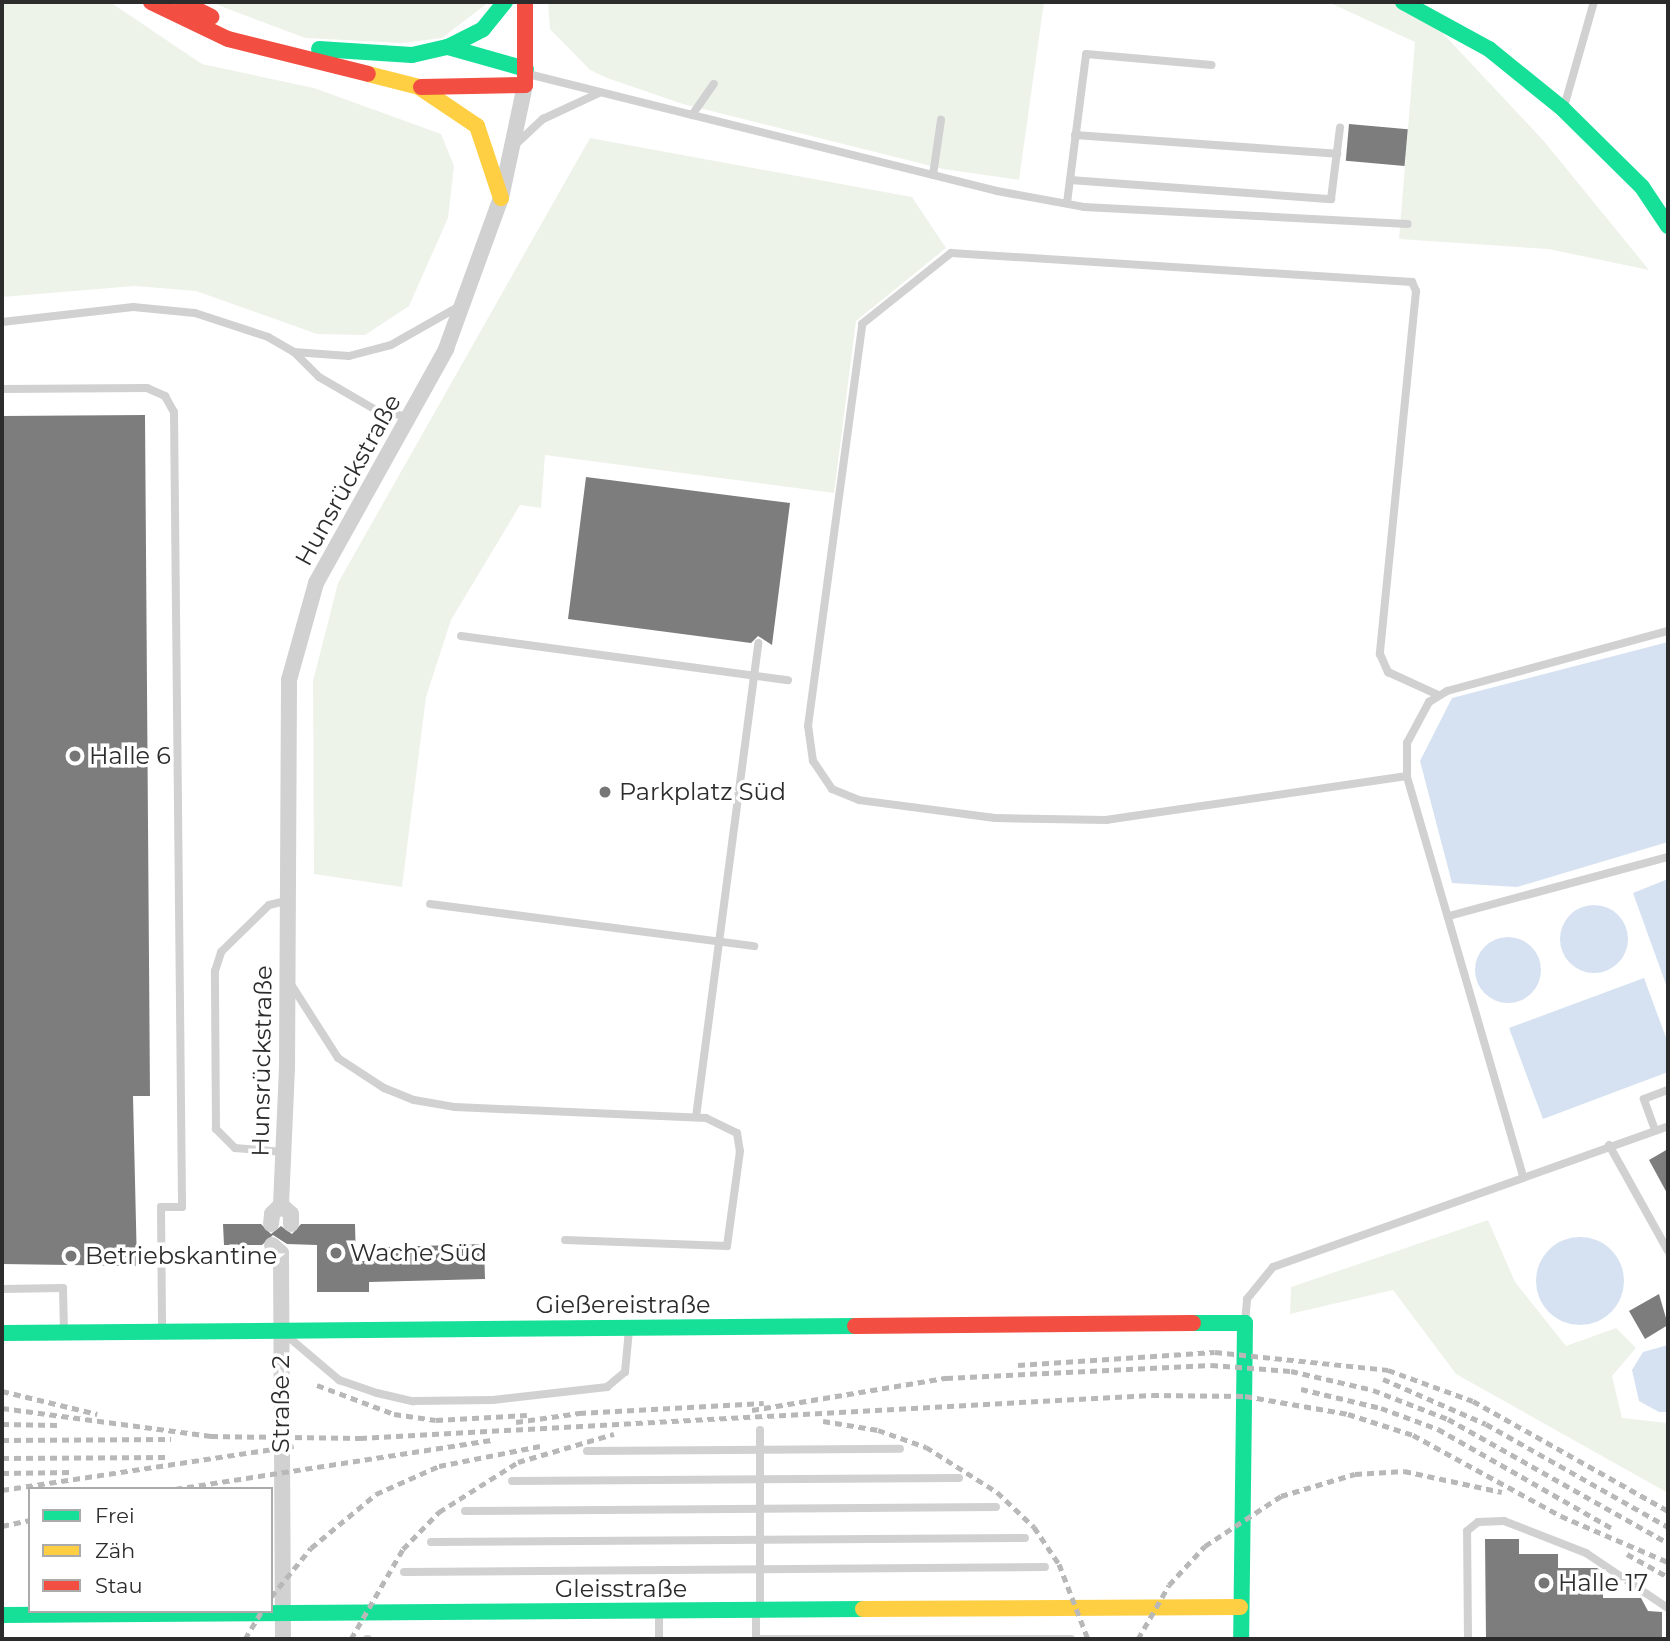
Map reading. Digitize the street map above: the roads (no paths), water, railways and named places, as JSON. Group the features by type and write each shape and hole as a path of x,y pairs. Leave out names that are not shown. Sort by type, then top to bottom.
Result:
{"street":[{"path":"151,2 228,39 419,86 526,76"},
{"path":"182,2 232,26 331,52 412,54 448,47 483,29 505,2"},
{"name":"Hunsrückstraße","path":"281,1205 287,977 289,680 316,583 411,417 446,349 458,306 501,198 516,144 526,76 525,2"},
{"path":"1403,2 1489,49 1563,108 1642,187 1668,226"},
{"path":"448,47 526,76"},
{"path":"419,86 477,126 501,198"},
{"path":"271,1224 272,1214 281,1205 291,1214 291,1224"},
{"name":"Straße 2","path":"281,1247 283,1639"},
{"path":"1241,1639 1240,1607 1246,1515 1245,1323"},
{"name":"Gießereistraße","path":"2,1333 1245,1323"},
{"name":"Gleisstraße","path":"2,1615 1240,1607"}],"lane":[{"path":"1563,108 1594,2"},
{"path":"1067,203 1086,54 1212,65"},
{"path":"526,76 933,175 1067,203 1408,225"},
{"path":"692,115 714,84"},
{"path":"516,144 543,119 600,93"},
{"path":"933,175 941,120"},
{"path":"1070,180 1331,199 1340,128"},
{"path":"1075,135 1337,154"},
{"path":"1407,776 1107,820 995,818 859,800 832,789 813,761 808,726 862,324 951,253 1412,282 1416,291 1380,654 1388,672 1438,695 1668,631"},
{"path":"294,352 349,356 374,350 458,306"},
{"path":"2,322 133,307 237,324 294,352 318,377 376,410 411,417"},
{"path":"2,389 148,388 165,396 174,412 182,1207 161,1207 162,1332"},
{"path":"461,636 788,680"},
{"path":"696,1117 758,643"},
{"path":"1438,695 1408,743 1407,776 1523,1177"},
{"path":"1449,916 1668,857"},
{"path":"283,1152 235,1148 216,1129 215,971 221,952 269,905 287,901"},
{"path":"430,904 754,946"},
{"path":"287,977 320,1037 338,1058 384,1088 414,1100 455,1107 696,1117 723,1123 737,1133 739,1163 727,1246 565,1240"},
{"path":"1655,1130 1644,1099 1668,1090"},
{"path":"1245,1323 1247,1299 1273,1267 1668,1126"},
{"path":"1609,1145 1668,1251"},
{"path":"2,1289 63,1288 64,1332"},
{"path":"281,1331 308,1359 339,1380 377,1393 413,1401 493,1400 607,1387 625,1371 629,1328"},
{"path":"760,1430 760,1569 756,1639 1071,1639"},
{"path":"587,1451 900,1449"},
{"path":"512,1481 959,1478"},
{"path":"465,1511 996,1507"},
{"path":"1468,1639 1466,1536 1478,1522 1504,1521 1586,1553 1668,1608"},
{"path":"431,1542 1024,1538"},
{"path":"404,1572 1045,1567"},
{"path":"659,1612 659,1639"}],"water":[{"path":"1668,642 1668,842 1517,887 1452,883 1420,761 1452,698"},
{"path":"1668,879 1668,990 1633,893"},
{"path":"1594,905 1607,908 1618,915 1625,926 1628,939 1625,952 1618,963 1607,970 1594,973 1581,970 1570,963 1563,952 1560,939 1563,926 1570,915 1581,908"},
{"path":"1501,937 1515,937 1527,942 1536,951 1541,970 1539,983 1532,994 1515,1003 1501,1003 1489,998 1480,989 1475,977 1475,963 1480,951 1489,942"},
{"path":"1644,978 1668,1043 1668,1072 1543,1119 1509,1028"},
{"path":"1571,1237 1589,1237 1605,1244 1617,1256 1624,1272 1624,1290 1617,1306 1605,1318 1589,1325 1571,1325 1555,1318 1543,1306 1536,1290 1536,1272 1543,1256 1555,1244"},
{"path":"1668,1345 1668,1412 1659,1412 1639,1401 1632,1370 1643,1352"}],"railway":[{"path":"1018,1365 1215,1352 1388,1370 1473,1401 1668,1511"},
{"path":"752,1410 946,1378 1211,1365 1291,1371 1373,1390 1448,1419 1668,1543"},
{"path":"1383,1379 1486,1424 1668,1527"},
{"path":"317,1385 394,1414 436,1420 527,1415"},
{"path":"1301,1389 1381,1408 1438,1429 1613,1529"},
{"path":"2,1391 97,1414"},
{"path":"2,1408 211,1436 360,1438 1152,1395 1245,1396 1348,1414 1413,1435 1561,1516 1668,1562"},
{"path":"516,1422 579,1413 764,1403"},
{"path":"823,1421 878,1430 926,1447 997,1492 1034,1527 1059,1564 1088,1639"},
{"path":"2,1424 58,1425"},
{"path":"351,1639 403,1549 439,1512 518,1462 614,1434"},
{"path":"2,1440 171,1439"},
{"path":"188,1487 491,1440"},
{"path":"2,1490 294,1446"},
{"path":"273,1595 311,1548 376,1494 439,1466 540,1446"},
{"path":"2,1458 170,1457"},
{"path":"1138,1639 1169,1585 1205,1546 1281,1496 1355,1474 1404,1471 1502,1492"},
{"path":"2,1473 72,1472"},
{"path":"2,1526 28,1520"},
{"path":"1627,1554 1668,1577"},
{"path":"245,1639 261,1613"}],"place":[{"name":"Halle 6","path":"75,756"},
{"name":"Parkplatz Süd","path":"605,792"},
{"name":"Wache Süd","path":"336,1253"},
{"name":"Betriebskantine","path":"71,1256"},
{"name":"Halle 17","path":"1544,1583"}]}
